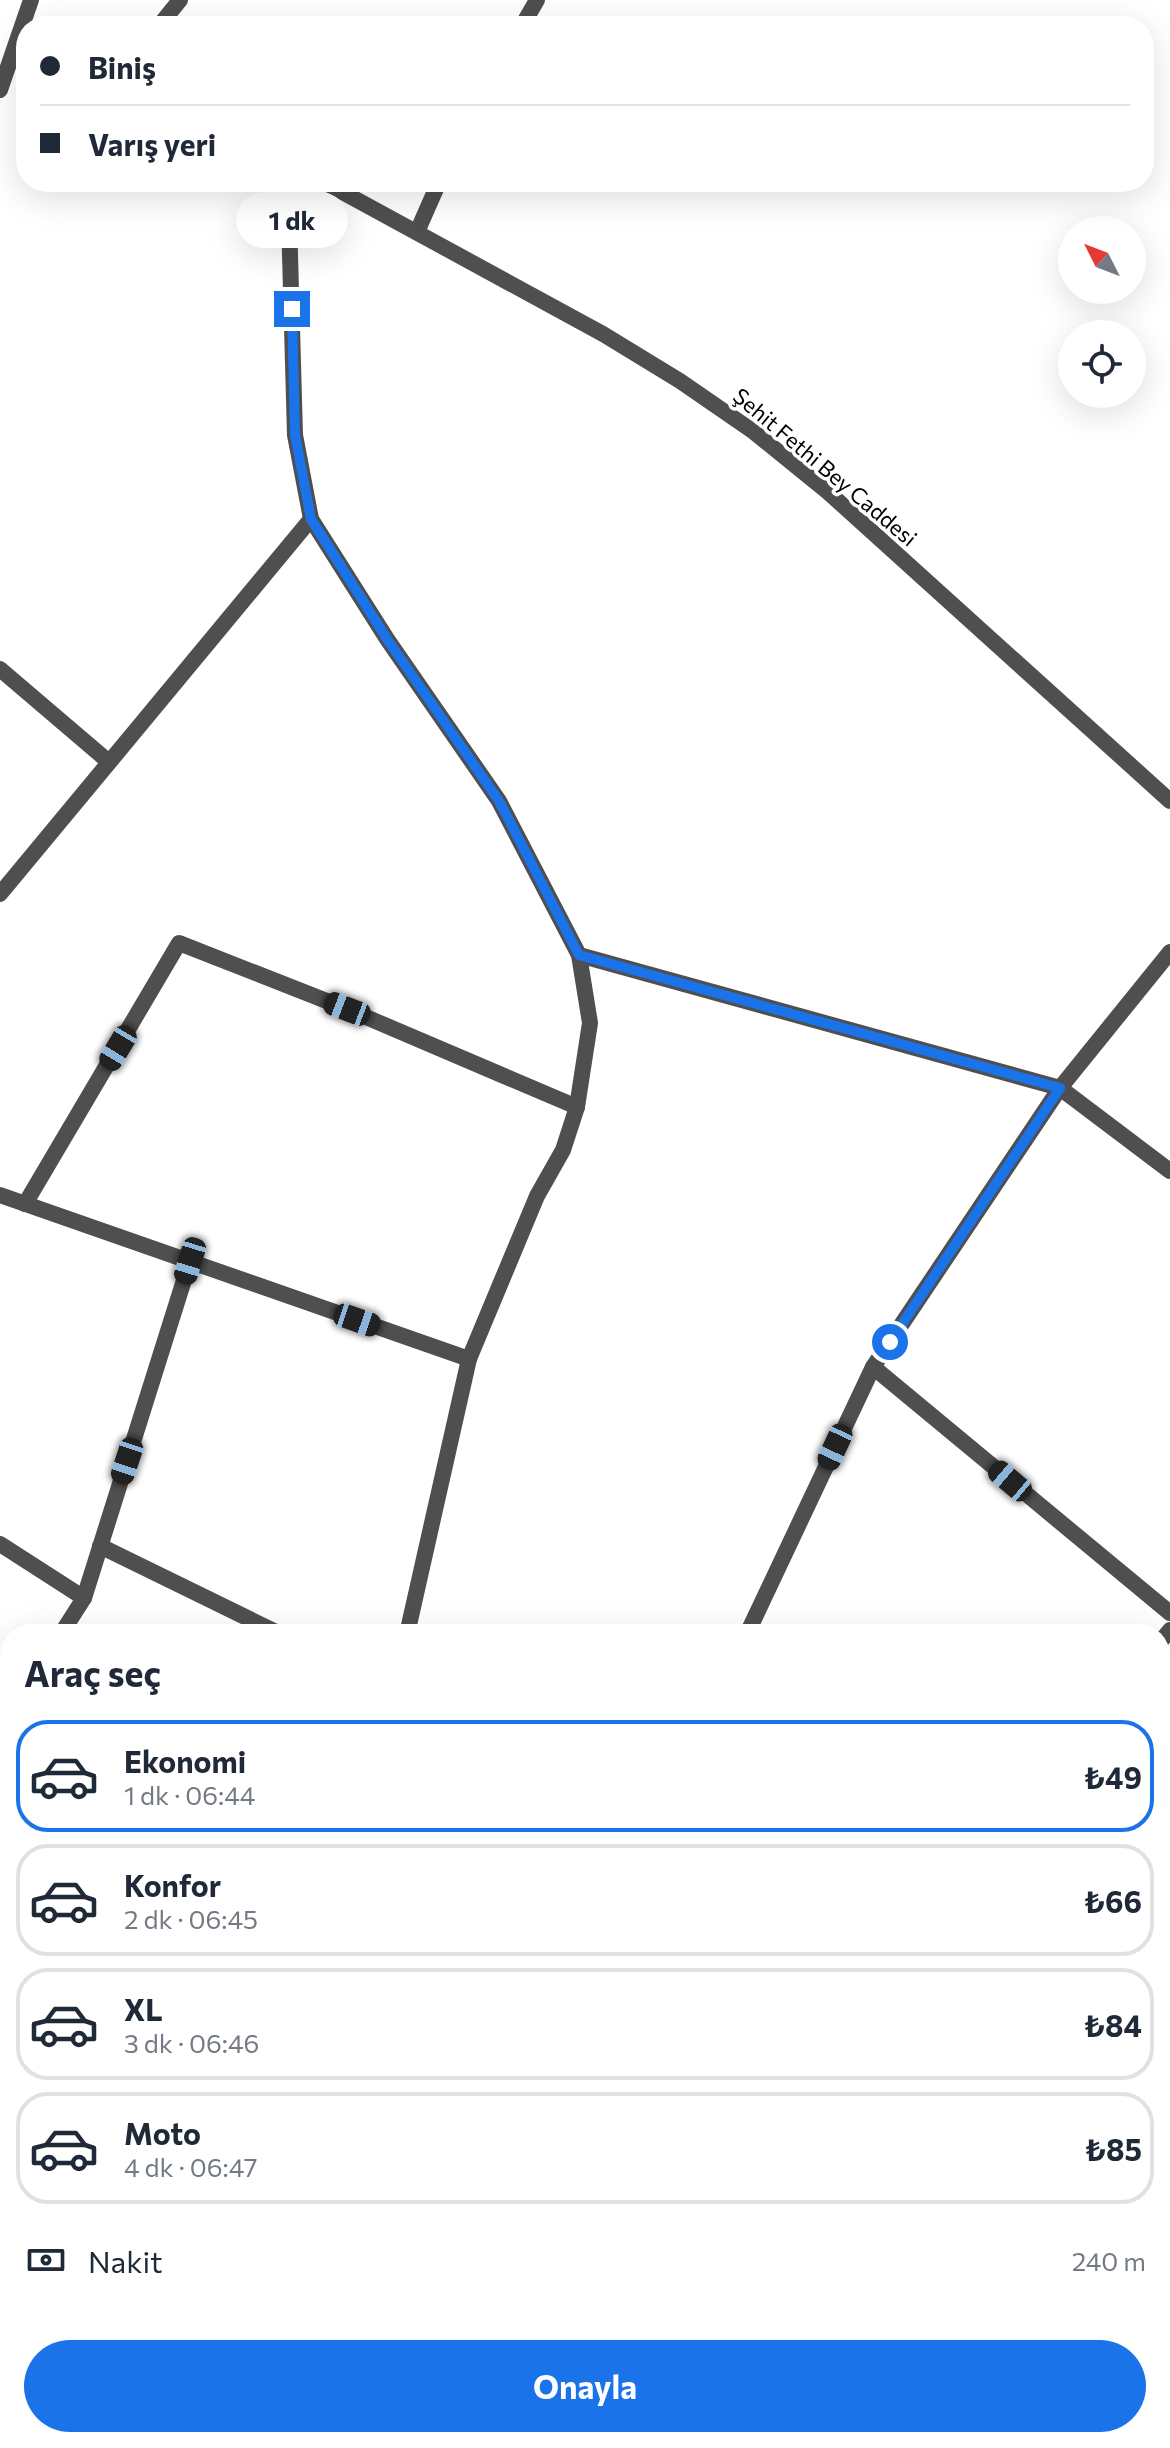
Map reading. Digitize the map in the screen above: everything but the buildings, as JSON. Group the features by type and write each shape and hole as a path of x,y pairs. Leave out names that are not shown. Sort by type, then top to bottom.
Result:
{"street":[{"path":"167,16 180,0"},
{"path":"0,90 16,55"},
{"path":"288,192 295,435 311,519 387,639 499,801 579,955 590,1023 577,1107 563,1150 537,1196 469,1359 409,1624"},
{"name":"Şehit Fethi Bey Caddesi","path":"343,192 603,334 680,381 754,432 828,492 1170,801"},
{"path":"417,232 435,192"},
{"path":"0,894 311,519"},
{"path":"0,669 109,762"},
{"path":"25,1204 179,943 347,1009 577,1107"},
{"path":"752,1624 873,1367 1060,1088 1170,952"},
{"path":"579,955 1060,1088 1170,1171"},
{"path":"0,1195 469,1359"},
{"path":"67,1624 84,1598 190,1261"},
{"path":"873,1367 1170,1613"},
{"path":"0,1544 84,1598"},
{"path":"100,1546 260,1624"}],"route":[{"path":"292,309 295,435 311,519 387,639 499,801 579,955 1060,1088 890,1342"}]}
